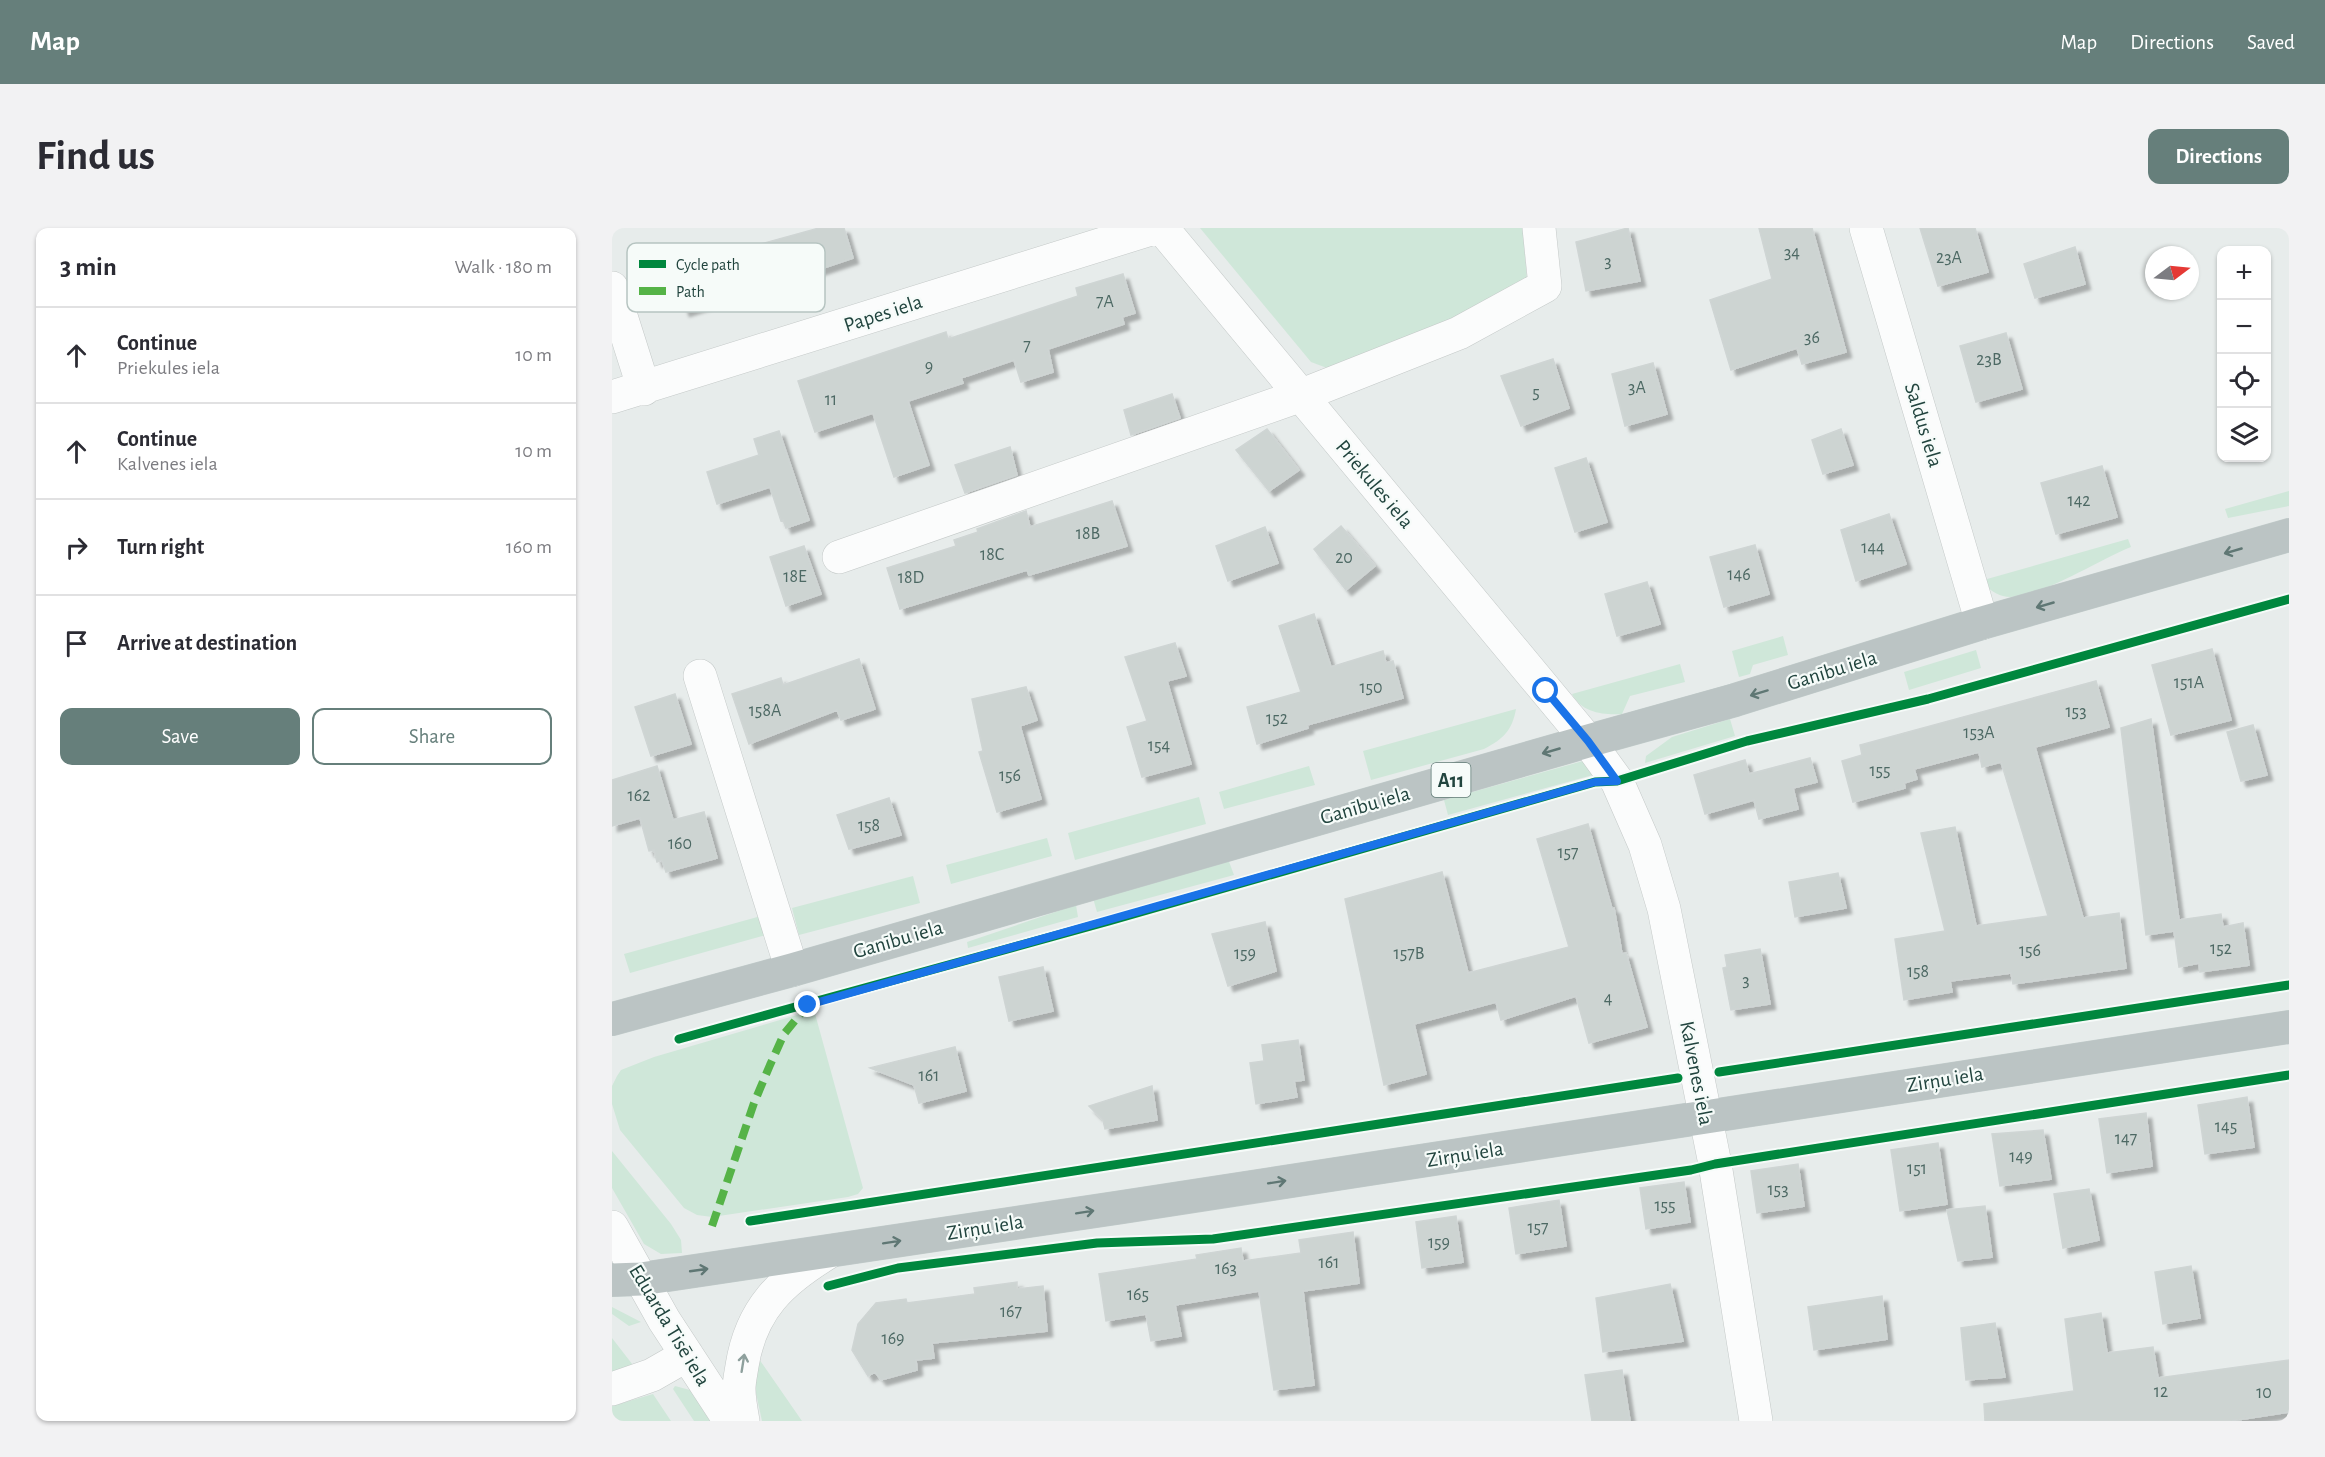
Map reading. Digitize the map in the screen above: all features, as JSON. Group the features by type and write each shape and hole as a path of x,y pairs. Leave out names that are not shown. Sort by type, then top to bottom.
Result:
{"highway":[{"name":"Ganību iela","path":"612,1019 792,970 1735,700 1982,623 2289,535"},
{"name":"Zirņu iela","path":"627,1279 829,1252 1705,1115 2289,1027"}],"street":[{"name":"Papes iela","path":"612,398 1154,228"},
{"name":"Priekules iela","path":"1162,228 1588,741"},
{"path":"838,557 1302,396 1459,333 1545,286 1539,228"},
{"name":"Saldus iela","path":"1866,228 1982,623"},
{"path":"612,288 644,389"},
{"path":"700,676 792,970"},
{"name":"Kalvenes iela","path":"1588,741 1617,781 1645,845 1664,909 1717,1176 1756,1421"},
{"name":"Eduarda Tisē iela","path":"612,1227 627,1279 664,1320 730,1421"},
{"path":"743,1421 739,1388 746,1342 759,1312 773,1295 809,1264 829,1252"},
{"path":"612,1389 652,1375 687,1355"}],"green space":[{"path":"1200,228 1523,228 1527,281 1445,326 1335,371 1311,362"},
{"path":"2289,491 2289,506 2228,518 2225,509"},
{"path":"2128,539 2131,547 2067,579 2031,593 2016,597 2003,596 1993,592 1980,581"},
{"path":"1783,636 1788,655 1753,665 1750,674 1739,677 1732,651"},
{"path":"1976,650 1981,668 1909,690 1904,672"},
{"path":"1680,664 1685,682 1630,696 1622,714 1594,712 1581,705 1572,694"},
{"path":"1516,709 1506,734 1484,749 1371,780 1363,751"},
{"path":"1730,719 1735,736 1645,763 1646,756 1672,737"},
{"path":"1583,761 1593,775 1448,815 1444,800"},
{"path":"1309,766 1315,785 1224,809 1219,792"},
{"path":"1199,797 1206,824 1075,860 1068,833"},
{"path":"1047,838 1052,856 951,884 946,865"},
{"path":"1228,859 1234,875 1097,912 1093,898"},
{"path":"913,876 920,903 799,935 792,908"},
{"path":"1076,905 1078,917 968,948 967,942"},
{"path":"761,916 766,935 630,973 624,954"},
{"path":"814,1010 863,1188 858,1194 848,1197 712,1217 697,1215 684,1208 620,1130 612,1104 612,1086 617,1076 621,1070 654,1057"},
{"path":"612,1151 671,1224 681,1240 682,1253 661,1254 644,1244 612,1188"},
{"path":"612,1307 641,1322 629,1326 612,1314"},
{"path":"612,1338 636,1369 612,1376"},
{"path":"759,1359 802,1421 762,1421 754,1384"},
{"path":"675,1386 690,1390 710,1421 694,1421 673,1389"},
{"path":"653,1394 671,1421 612,1421 612,1406"}],"building":[{"path":"819,228 844,228 853,258 825,267 825,243 764,243"},
{"path":"1628,228 1640,281 1586,291 1576,242"},
{"path":"1759,228 1812,228 1846,352 1802,364 1797,348 1731,370 1710,300 1772,279"},
{"path":"1920,228 1975,228 1988,272 1938,286"},
{"path":"2075,247 2085,284 2035,298 2024,264"},
{"path":"1123,274 1135,313 1122,317 1124,324 1048,349 1053,372 1021,382 1014,360 961,378 963,383 908,401 929,465 894,477 873,413 815,432 798,381 946,332 948,339 1078,296 1076,288"},
{"path":"2006,333 2022,389 1976,402 1960,346"},
{"path":"1553,359 1569,408 1521,426 1501,376"},
{"path":"1653,363 1667,414 1625,426 1612,374"},
{"path":"1172,394 1180,418 1131,435 1124,410"},
{"path":"1267,429 1299,470 1269,491 1236,450"},
{"path":"1841,429 1853,465 1823,474 1812,440"},
{"path":"779,431 809,520 786,528 783,520 781,521 770,487 717,504 707,472 759,455 754,439"},
{"path":"1010,447 1017,475 965,493 955,465"},
{"path":"1586,458 1607,522 1575,532 1555,468"},
{"path":"2102,466 2117,517 2056,534 2041,483"},
{"path":"1112,501 1127,546 1029,575 1027,570 900,609 887,568 956,546 954,540 1026,511 1030,527"},
{"path":"1889,514 1906,564 1856,581 1841,530"},
{"path":"1341,526 1375,566 1346,590 1314,549"},
{"path":"1265,527 1278,563 1228,581 1216,546"},
{"path":"1755,545 1769,594 1724,607 1710,557"},
{"path":"804,546 821,594 786,606 770,557"},
{"path":"1647,582 1660,624 1617,636 1605,594"},
{"path":"1314,614 1331,667 1383,651 1386,663 1393,661 1403,698 1307,725 1308,728 1257,744 1247,707 1301,692 1279,626"},
{"path":"1175,643 1186,676 1167,681 1191,764 1142,777 1127,727 1147,721 1125,657"},
{"path":"2212,649 2231,720 2171,735 2152,665"},
{"path":"859,659 875,709 841,720 837,710 749,744 732,694 781,678 783,685"},
{"path":"2096,681 2109,727 2035,747 2083,918 2119,913 2126,968 2013,984 2011,973 1950,981 1952,992 1904,1000 1895,939 1945,931 1921,833 1955,827 1976,926 2048,916 2001,762 1982,767 1979,752 1914,769 1917,779 1904,783 1905,788 1853,802 1842,761 1862,755 1860,745"},
{"path":"1026,687 1037,720 1020,726 1041,799 997,812 979,752 983,751 972,699"},
{"path":"675,694 691,744 651,756 635,707"},
{"path":"2151,719 2179,920 2221,914 2223,927 2243,923 2249,965 2200,972 2199,963 2179,967 2174,931 2146,935 2121,728"},
{"path":"2253,725 2267,775 2241,781 2227,732"},
{"path":"1810,758 1817,782 1793,788 1798,809 1759,819 1754,800 1705,814 1694,775 1745,760 1749,774"},
{"path":"657,766 673,820 704,812 717,858 666,872 662,860 657,862 654,850 649,851 640,818 612,826 612,780"},
{"path":"889,798 901,835 849,849 837,815"},
{"path":"1588,824 1612,909 1614,908 1622,954 1626,953 1647,1027 1589,1043 1576,996 1501,1020 1496,1002 1414,1024 1426,1074 1384,1085 1345,899 1442,872 1468,973 1569,947 1537,839"},
{"path":"1838,873 1846,908 1795,917 1789,882"},
{"path":"1265,922 1276,971 1228,986 1212,934"},
{"path":"1760,949 1770,1004 1731,1010 1723,968 1727,967 1725,955"},
{"path":"1043,967 1053,1011 1009,1021 999,977"},
{"path":"1298,1040 1304,1080 1294,1081 1297,1097 1256,1104 1250,1063 1264,1061 1262,1045"},
{"path":"955,1047 966,1091 919,1103 914,1085 870,1068"},
{"path":"1152,1086 1157,1120 1105,1129 1103,1120 1089,1106"},
{"path":"2247,1097 2254,1147 2205,1154 2198,1105"},
{"path":"2146,1113 2152,1166 2107,1173 2099,1119"},
{"path":"2043,1130 2051,1179 2000,1186 1992,1134"},
{"path":"1938,1143 1947,1204 1900,1211 1891,1150"},
{"path":"1798,1164 1804,1206 1757,1213 1751,1171"},
{"path":"1684,1182 1690,1222 1646,1229 1640,1188"},
{"path":"2089,1189 2099,1240 2063,1248 2054,1194"},
{"path":"1559,1200 1566,1246 1516,1254 1509,1208"},
{"path":"1985,1206 1992,1257 1958,1261 1947,1210"},
{"path":"1456,1216 1463,1262 1422,1268 1416,1222"},
{"path":"1353,1232 1359,1283 1303,1291 1314,1385 1274,1390 1259,1291 1175,1305 1181,1336 1151,1341 1146,1314 1106,1321 1099,1274 1197,1259 1196,1255 1241,1248 1243,1261 1301,1253 1299,1240"},
{"path":"2191,1266 2200,1318 2163,1324 2155,1272"},
{"path":"1017,1282 1017,1289 1043,1286 1047,1331 932,1343 934,1358 916,1360 917,1370 881,1380 875,1372 868,1376 852,1350 858,1324 876,1303 906,1299 907,1303 975,1294 974,1288"},
{"path":"1670,1284 1683,1341 1603,1352 1596,1298"},
{"path":"1882,1296 1887,1339 1814,1350 1808,1307"},
{"path":"2101,1313 2107,1353 2153,1347 2158,1378 2289,1360 2289,1412 2231,1421 1985,1421 1984,1404 2074,1391 2065,1319"},
{"path":"1995,1323 2005,1377 1966,1380 1961,1328"},
{"path":"1622,1370 1630,1421 1592,1421 1585,1375"}],"marked path":[{"path":"712,1226 754,1103 770,1065 784,1034 808,1005"}],"cycle path":[{"path":"679,1039 1109,921 1595,782 1617,781 1747,741 1928,699 2289,599"},
{"path":"1719,1072 2289,985"},
{"path":"828,1286 898,1268 1097,1243 1213,1239 1691,1170 1715,1164 2289,1075"},
{"path":"750,1221 1678,1078"}],"route":[{"path":"808,1005 1595,782 1617,781 1588,741 1546,691"}]}
